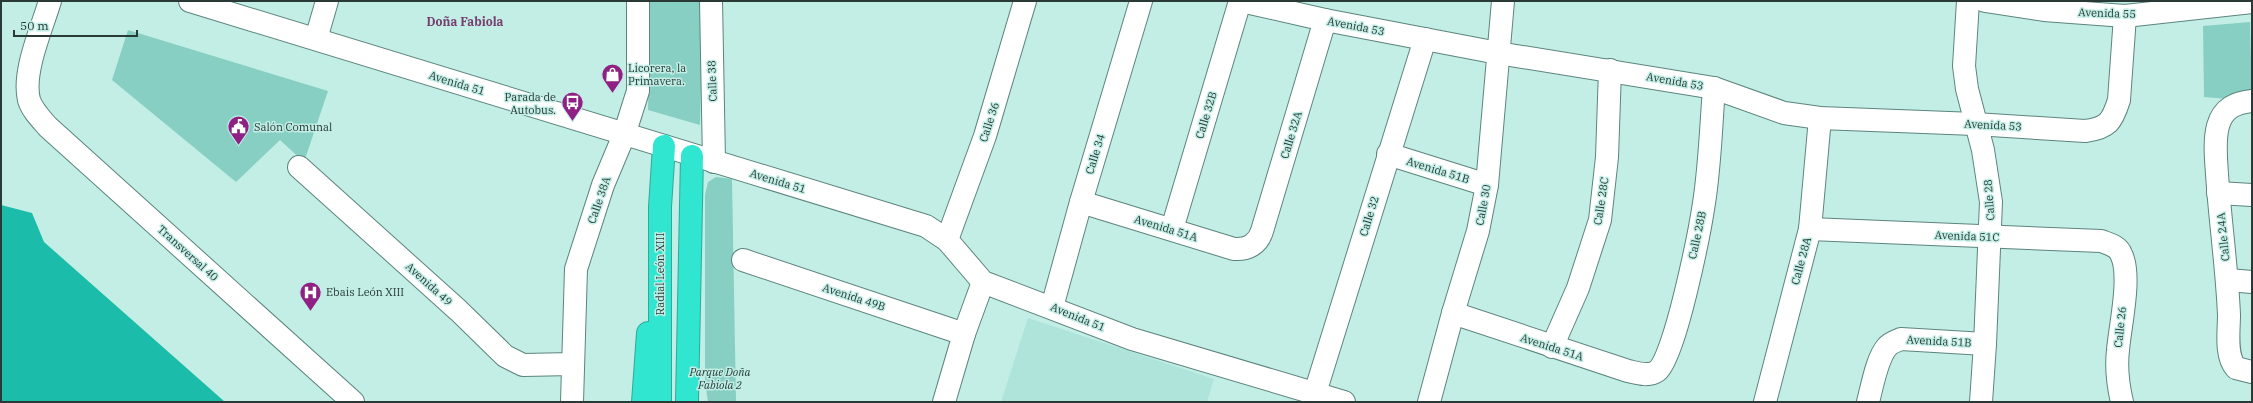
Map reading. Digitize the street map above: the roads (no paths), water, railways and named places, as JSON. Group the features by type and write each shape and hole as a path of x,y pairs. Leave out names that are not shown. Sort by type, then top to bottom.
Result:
{"highway":[{"name":"Radial León XIII","path":"660,402 660,207 664,146"},
{"path":"687,402 686,379 692,156"},
{"path":"643,402 660,207"},
{"path":"686,379 690,402"}],"street":[{"name":"Transversal 40","path":"50,1 30,64 28,81 29,100 36,114 48,127 353,402"},
{"name":"Avenida 51","path":"190,1 664,146 692,156 926,226 946,240 983,282 1052,307 1132,339 1281,393 1315,393 1344,402"},
{"path":"316,39 327,1"},
{"name":"Calle 38A","path":"572,402 576,269 603,184 624,135 638,90 638,1"},
{"name":"Calle 38","path":"711,1 714,162"},
{"name":"Calle 36","path":"946,240 985,136 1025,1"},
{"name":"Calle 34","path":"1052,307 1081,202 1141,1"},
{"name":"Avenida 53","path":"1240,1 1325,20 1498,54 1610,70 1714,88 1784,113 1820,118 1975,124 2085,131 2097,129 2109,124 2119,100 2125,16"},
{"name":"Calle 32B","path":"1172,229 1240,1"},
{"name":"Calle 30","path":"1429,402 1453,313 1478,231 1487,185 1503,1"},
{"name":"Calle 28","path":"1968,1 1964,66 1975,124 1983,150 1991,202 1991,237 1986,344 1981,402"},
{"name":"Avenida 55","path":"1985,1 2044,10 2125,16 2252,2"},
{"name":"Calle 32A","path":"1250,246 1260,237 1262,231 1325,20"},
{"name":"Calle 32","path":"1315,393 1388,154 1426,39"},
{"name":"Calle 28C","path":"1552,347 1578,288 1600,220 1607,157 1610,70"},
{"name":"Calle 28B","path":"1653,373 1658,370 1664,361 1676,330 1695,248 1704,203 1714,88"},
{"name":"Calle 24A","path":"2244,370 2230,354 2228,280 2218,193 2216,138 2222,115 2229,107 2240,102 2252,101"},
{"name":"Calle 28A","path":"1765,402 1810,229 1820,118"},
{"name":"Avenida 51B","path":"1388,154 1487,185"},
{"name":"Avenida 49","path":"299,167 459,311 505,356 523,365 574,364"},
{"path":"2218,193 2252,195"},
{"name":"Avenida 51A","path":"1081,202 1234,249 1250,246"},
{"name":"Avenida 51C","path":"1810,229 2101,242 2113,245 2120,252"},
{"name":"Calle 26","path":"2120,252 2126,274 2118,352 2118,373 2122,402"},
{"name":"Avenida 49B","path":"743,260 964,334"},
{"path":"2228,280 2252,282"},
{"path":"944,402 964,334 983,282"},
{"name":"Avenida 51A","path":"1453,313 1628,371 1653,373"},
{"name":"Avenida 51B","path":"1868,402 1882,356 1887,347 1901,339 1986,344"}],"place":[{"name":"Licorera, la Primavera.","path":"613,94"},
{"name":"Parada de Autobus.","path":"572,122"},
{"name":"Salón Comunal","path":"239,146"},
{"name":"Ebais León XIII","path":"311,312"}],"district":[{"name":"Doña Fabiola","path":"465,22"}],"park label":[{"name":"Parque Doña Fabiola 2","path":"720,378"}]}
